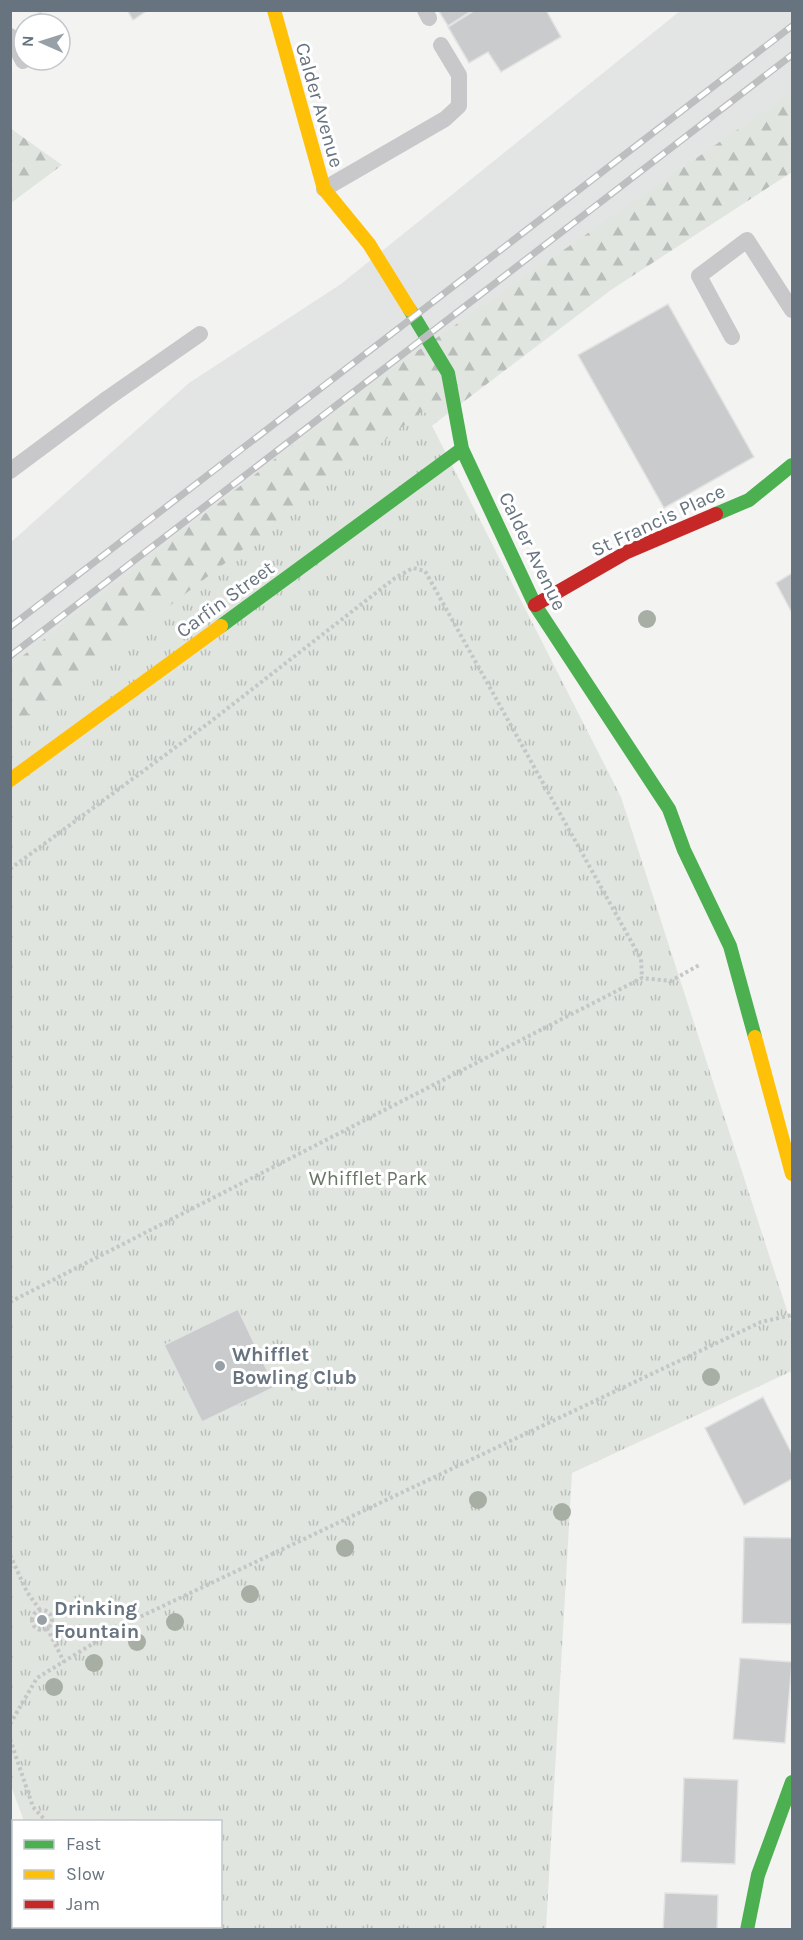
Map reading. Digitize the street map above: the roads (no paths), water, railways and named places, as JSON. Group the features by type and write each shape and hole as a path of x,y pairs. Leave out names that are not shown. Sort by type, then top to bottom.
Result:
{"street":[{"name":"Calder Avenue","path":"280,13 324,189 369,244 448,373 462,449 535,605 669,809 684,850 730,946 792,1174"},
{"name":"Carfin Street","path":"10,780 462,449"},
{"name":"St Francis Place","path":"535,605 627,552 749,500 792,465"},
{"path":"747,1929 758,1875 792,1782"}],"lane":[{"path":"324,189 445,119 459,106 459,75 441,45"},
{"path":"732,337 699,276 747,240 792,310"},
{"path":"10,471 108,398 200,334"}],"railway":[{"path":"10,627 792,26"},
{"path":"10,656 792,55"}],"place":[{"name":"Whifflet Bowling Club","path":"220,1366"},
{"name":"Drinking Fountain","path":"42,1620"}],"park label":[{"name":"Whifflet Park","path":"368,1178"}]}
